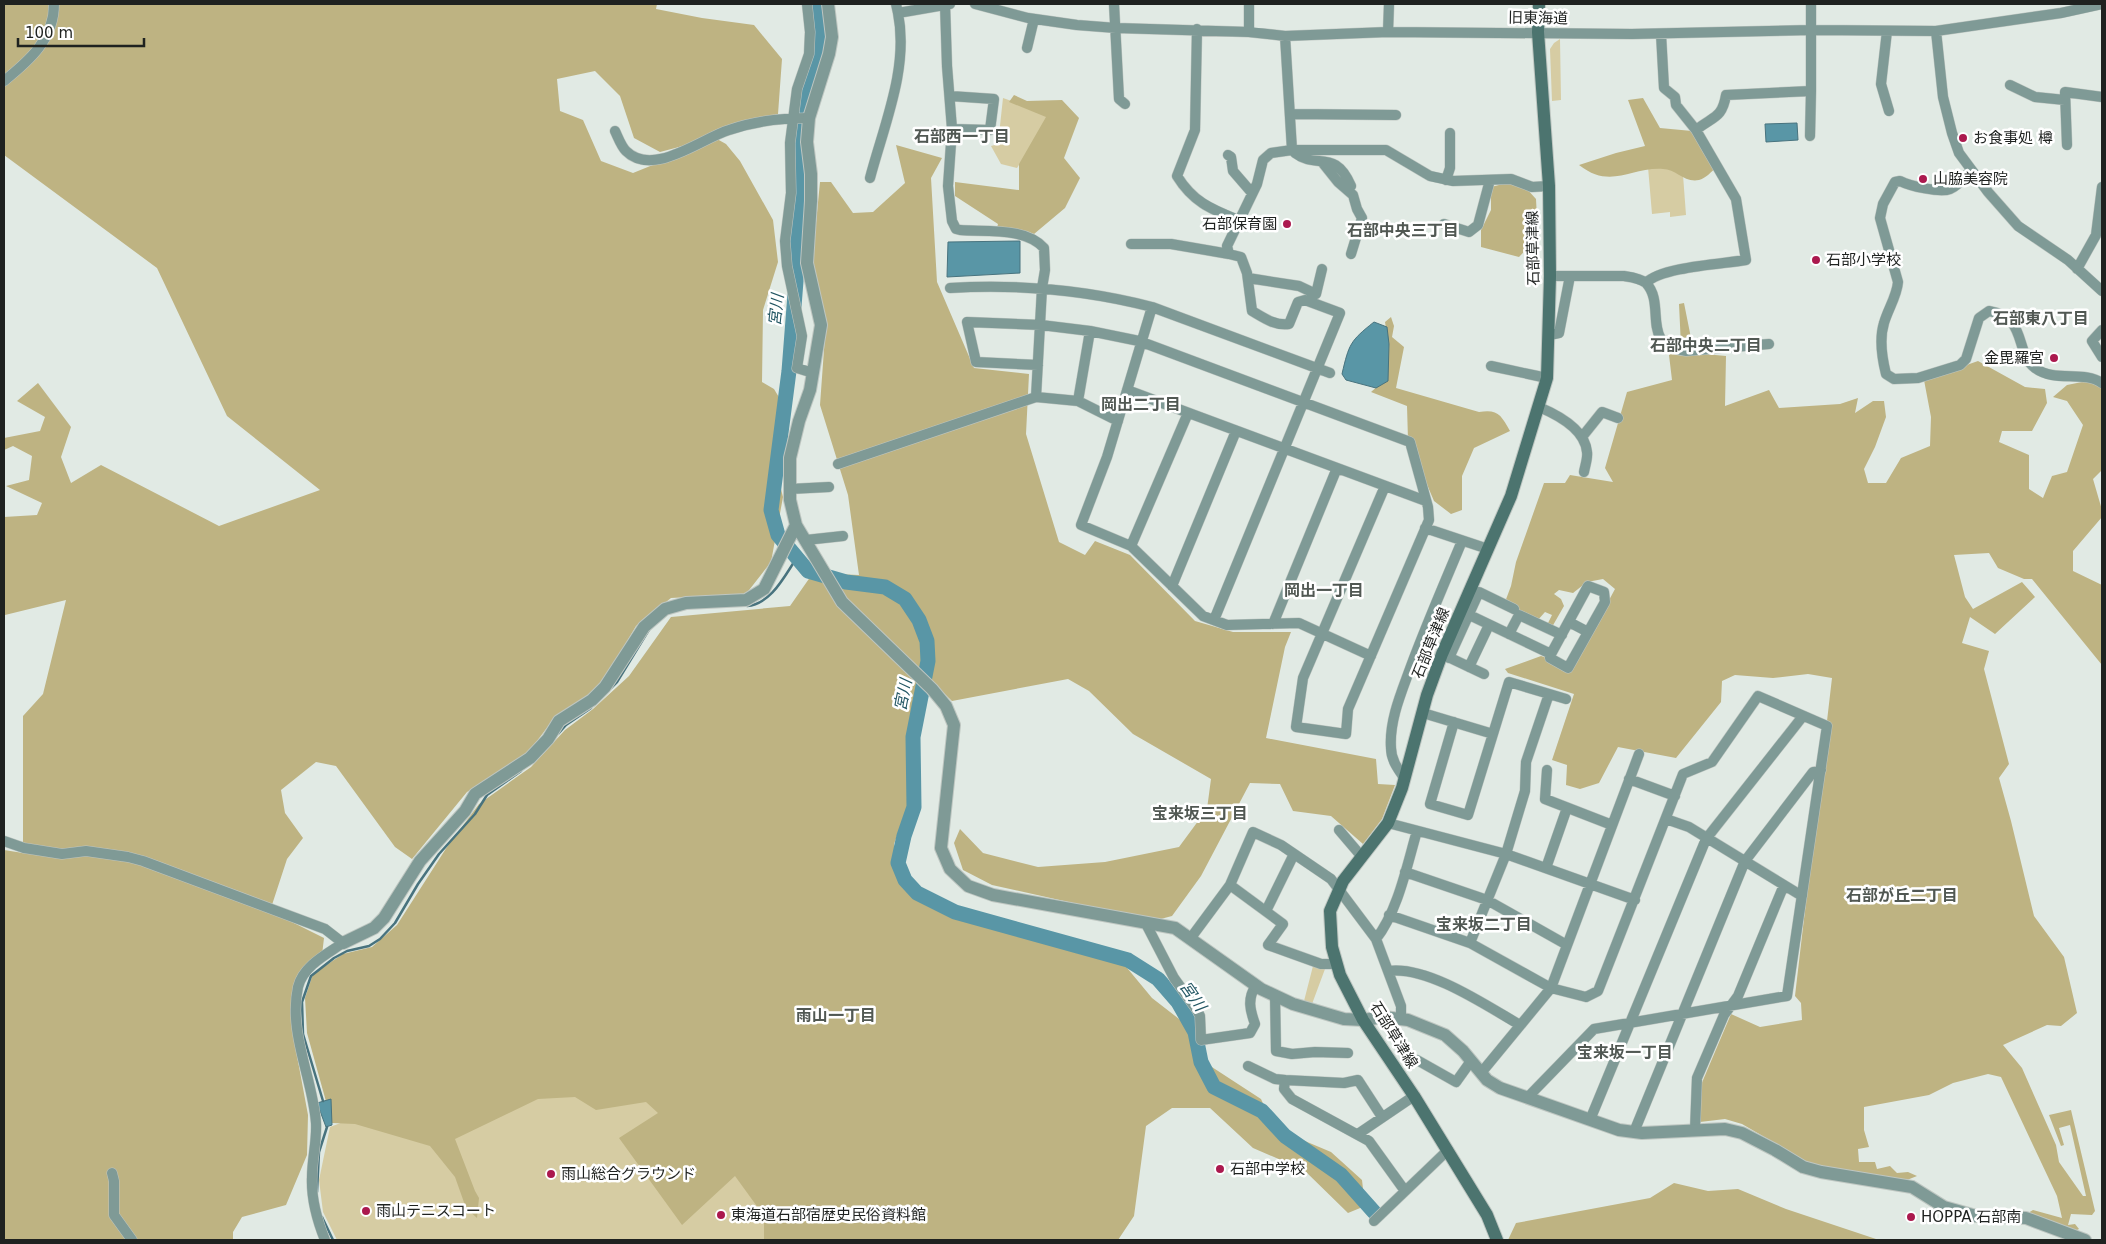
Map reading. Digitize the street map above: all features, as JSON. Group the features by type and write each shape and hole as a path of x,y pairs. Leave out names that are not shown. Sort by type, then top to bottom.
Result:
{"main road":[{"name":"石部草津線","path":"1497,1240 1487,1215 1414,1096 1363,1020 1340,975 1330,931 1330,911 1339,889 1388,823 1404,779 1423,712 1511,496 1548,378 1550,335 1549,186 1538,32 1539,4"}],"street":[{"path":"4,81 18,70 42,44 48,34 54,15 54,4"},
{"path":"807,4 810,32 809,54 797,89 793,118 790,143 791,193 785,241 787,266 802,336 797,368 811,372"},
{"path":"828,4 832,37 829,54 808,118 807,142 811,174 807,264 821,326 811,372 810,390 799,421 790,458 790,500 796,525 842,602 932,688 946,706 954,725 941,848 950,869 968,886 993,895 1175,928 1256,985 1293,1004 1344,1019 1363,1020 1384,1017 1401,1019 1445,1035 1487,1080 1500,1088 1619,1130 1634,1132 1725,1129 1742,1133 1803,1167 1821,1172 1912,1187 1944,1207 1976,1216 2026,1218 2085,1240"},
{"path":"945,4 952,129 948,186 953,226 960,230 1020,234 1039,243 1044,248 1045,259 1036,397"},
{"path":"870,178 898,76 902,33 897,8 951,4"},
{"name":"旧東海道","path":"975,4 1034,19 1116,28 1196,29 1285,36 1388,32 1661,34 1812,30 1936,31 2061,13 2102,4"},
{"path":"1114,4 1119,99 1126,104"},
{"path":"1249,4 1249,32"},
{"path":"1388,32 1389,4"},
{"path":"1810,136 1811,4"},
{"path":"1027,48 1034,19"},
{"path":"1196,29 1195,130 1178,176 1186,189 1200,202 1238,220"},
{"path":"1887,31 1881,84 1889,111"},
{"path":"1936,31 1943,97 1959,153 2018,226 2068,260 2102,292"},
{"path":"1646,283 1652,277 1669,270 1746,260 1736,198 1696,130 1676,105 1675,97 1664,88 1661,34"},
{"path":"1285,36 1292,150 1298,155 1322,162 1331,162 1340,167 1351,186"},
{"path":"2010,85 2035,97 2065,100"},
{"path":"1696,130 1716,118 1724,107 1726,94 1811,91"},
{"path":"2067,145 2066,92 2102,97"},
{"path":"950,96 994,99 990,130 952,129"},
{"path":"1291,114 1396,114"},
{"path":"615,131 626,151 640,160 659,159 684,152 727,130 757,122 808,118"},
{"path":"1446,180 1450,168 1450,132"},
{"path":"1229,254 1227,246 1257,184 1263,160 1271,153 1292,150 1386,150 1430,176 1446,180 1511,179 1532,187 1549,186"},
{"path":"1228,155 1231,157 1233,171 1252,193"},
{"path":"1322,162 1338,182 1353,195 1362,218 1350,254"},
{"path":"1971,170 1955,186 1948,190 1911,186 1900,181 1894,182 1883,204 1880,218 1898,282 1898,289 1884,324 1882,337 1883,362 1886,374 1894,379 1918,378 1960,365 1966,358 1979,318 1989,310 2000,312 2010,320 2027,356 2035,368 2053,375 2073,378 2087,376 2102,383"},
{"path":"1444,224 1469,232 1478,225 1490,180"},
{"path":"2077,269 2096,235 2102,187"},
{"path":"1131,244 1171,244 1229,254 1241,258 1248,278 1252,311 1268,321 1282,325 1289,324 1298,302 1305,300 1340,313 1319,369 1214,620"},
{"path":"1248,278 1299,286 1316,294 1322,269"},
{"path":"1550,276 1624,276 1636,278 1646,283 1654,303 1661,339 1674,350 1686,351 1769,344"},
{"path":"1550,335 1559,333 1570,276"},
{"path":"950,288 990,286 1042,288 1104,296 1152,307 1330,373"},
{"path":"1152,307 1107,457 1081,525 1132,546 1203,616 1228,625 1299,623 1371,656"},
{"path":"1038,365 976,362 967,322 1040,325 1090,331 1142,342 1410,442 1429,520 1348,709 1346,734 1296,727 1303,678 1386,486"},
{"path":"2102,330 2092,341 2102,358"},
{"path":"1078,401 1090,331"},
{"path":"1491,366 1548,378"},
{"path":"1127,390 1426,502"},
{"path":"838,464 1036,397 1078,401 1118,421"},
{"path":"1539,407 1559,417 1582,437 1587,453 1584,472"},
{"path":"1582,437 1602,412 1618,418"},
{"path":"1132,546 1188,413"},
{"path":"1172,586 1236,431"},
{"path":"1273,624 1337,468"},
{"path":"790,489 829,487"},
{"path":"325,1240 313,1199 312,1178 316,1125 298,1032 298,987 309,968 344,943 374,928 384,918 420,861 465,811 475,794 530,758 548,739 559,722 592,700 604,687 644,626 665,609 686,603 746,600 764,589 796,525"},
{"path":"1425,528 1488,549"},
{"path":"806,540 843,536"},
{"path":"1404,779 1395,765 1391,749 1392,728 1404,686 1426,627 1462,541"},
{"path":"1588,586 1604,592 1605,602 1588,632 1568,668 1550,658 1588,586"},
{"path":"1514,609 1479,592 1464,613 1551,654"},
{"path":"1509,634 1520,615 1562,635"},
{"path":"1568,622 1588,632"},
{"path":"1469,667 1489,625"},
{"path":"1446,656 1484,674"},
{"path":"1454,722 1430,804 1468,815 1509,682 1566,699"},
{"path":"1470,942 1506,854 1525,791 1526,762 1549,694"},
{"path":"1389,916 1470,942 1551,988 1586,997 1598,992 1683,774 1712,762 1758,696 1827,726 1787,996 1594,1029 1526,1098"},
{"path":"1423,712 1493,734"},
{"path":"1590,1120 1706,839 1803,716"},
{"path":"1481,1072 1551,988 1639,754"},
{"path":"1547,770 1545,799 1612,825"},
{"path":"1634,1132 1745,862 1813,772 1821,770"},
{"path":"1629,779 1674,796"},
{"path":"1546,868 1567,808"},
{"path":"1666,819 1689,827 1802,896"},
{"path":"1388,823 1506,854 1635,900"},
{"path":"1338,830 1362,857"},
{"path":"1376,939 1386,926 1417,831"},
{"path":"1190,939 1230,885 1253,832 1281,845 1331,879 1339,889 1376,939 1401,1006 1401,1019"},
{"path":"4,841 24,848 62,854 86,851 128,857 325,930 344,943"},
{"path":"1266,911 1294,854"},
{"path":"1405,872 1487,900 1568,945"},
{"path":"1230,885 1283,924 1268,945 1321,964 1337,964"},
{"path":"1695,1130 1697,1078 1724,1015 1738,996 1784,885"},
{"path":"1145,922 1174,978 1200,1016 1201,1040 1250,1033 1255,1024 1249,1006 1256,985"},
{"path":"1388,971 1401,969 1450,985 1520,1025"},
{"path":"1275,995 1276,1051 1292,1054 1315,1052 1348,1053"},
{"path":"1417,1060 1456,1082 1471,1061"},
{"path":"1248,1066 1275,1079 1344,1083 1358,1080 1382,1117"},
{"path":"1285,1080 1284,1089 1292,1099 1369,1141 1405,1191"},
{"path":"1358,1134 1414,1096"},
{"path":"1374,1221 1448,1150"},
{"path":"112,1174 114,1181 114,1215 132,1240"}],"shaded area":[{"path":"4,4 657,4 656,9 754,25 782,59 778,114 722,129 694,143 660,152 634,138 620,96 595,71 557,79 560,111 583,120 601,161 633,173 717,139 726,144 740,161 773,220 778,262 763,310 762,382 774,389 780,399 773,458 783,497 771,562 746,594 671,598 636,626 599,689 555,717 528,753 467,792 412,859 395,847 336,766 316,762 281,790 285,813 303,838 287,859 270,911 324,938 322,955 306,967 292,1004 292,1029 308,1115 307,1155 286,1205 242,1217 233,1232 233,1240 4,1240 4,850 23,853 23,716 43,694 66,600 5,615 4,613 4,517 37,515 42,503 6,486 29,480 32,456 13,446 4,450 4,438 40,431 45,417 17,401 38,383 71,427 61,457 71,483 101,465 219,526 320,490 227,416 157,268 4,155"},
{"path":"1560,39 1561,100 1552,101 1550,49"},
{"path":"1014,95 1027,101 1062,100 1079,118 1064,158 1080,178 1065,208 1034,234 1025,231 997,228 998,224 955,196 955,182 1019,190 1019,164 1046,117 1009,102"},
{"path":"1003,98 1051,115 1017,168 1001,164 991,146 998,144"},
{"path":"1643,98 1660,128 1692,131 1717,167 1704,178 1689,180 1672,171 1663,169 1651,169 1621,176 1601,176 1579,165 1645,146 1628,100"},
{"path":"896,145 942,158 931,178 937,282 974,368 1029,374 1026,434 1059,542 1085,555 1095,541 1130,555 1195,621 1233,632 1291,632 1285,647 1266,738 1376,759 1378,784 1395,785 1382,819 1363,844 1331,816 1293,811 1280,784 1250,783 1201,876 1172,916 1153,921 992,885 963,870 954,843 960,829 983,853 1038,867 1105,862 1179,847 1207,809 1211,779 1133,734 1089,691 1068,679 952,701 904,655 919,683 908,805 894,844 901,881 917,896 966,909 1123,963 1152,998 1192,1029 1195,1056 1261,1099 1274,1128 1331,1152 1362,1180 1365,1206 1348,1213 1304,1170 1253,1148 1210,1108 1172,1108 1146,1126 1134,1216 1118,1240 764,1240 764,1216 735,1176 682,1225 619,1138 658,1113 646,1102 596,1110 575,1097 538,1099 455,1139 479,1198 477,1218 466,1208 455,1177 430,1146 355,1124 332,1123 307,1033 305,998 313,974 343,954 372,947 397,925 447,847 479,804 531,767 565,730 593,709 629,676 671,617 790,606 813,573 859,575 848,495 820,405 826,322 812,264 820,182 831,182 853,213 873,212 905,183"},
{"path":"1671,166 1683,175 1686,215 1670,217 1670,212 1652,214 1648,167"},
{"path":"1507,183 1526,188 1536,199 1538,237 1519,257 1481,247 1481,230 1491,210 1491,187"},
{"path":"1684,303 1694,353 1726,356 1725,406 1769,390 1779,408 1840,404 1858,398 1855,413 1873,401 1884,401 1886,417 1875,447 1864,469 1868,483 1886,483 1901,458 1930,446 1931,417 1924,380 1978,361 2025,387 2045,389 2047,403 2032,431 2002,431 1999,442 2029,455 2029,489 2043,498 2052,476 2067,472 2083,425 2067,401 2053,397 2067,385 2092,380 2102,386 2102,470 2093,479 2102,510 2102,517 2073,551 2073,571 2102,585 2102,665 2032,579 2024,579 1998,568 1989,553 1954,555 1965,597 1973,609 2022,582 2035,597 1995,634 1970,617 1962,643 1989,651 1984,669 2009,764 1999,778 2034,916 2064,957 2077,1013 2061,1026 2047,1025 2003,1045 2022,1068 2056,1145 2059,1162 2083,1196 2086,1196 2070,1125 2059,1128 2064,1145 2061,1146 2049,1115 2071,1110 2095,1211 2092,1215 2071,1214 2068,1225 2075,1224 2079,1229 2075,1231 2028,1213 2033,1210 2062,1218 2057,1196 2001,1077 1988,1074 1953,1083 1929,1095 1864,1107 1864,1130 1869,1147 1858,1149 1859,1162 1875,1162 1877,1169 1890,1166 1897,1173 1908,1172 1917,1176 1907,1180 1809,1163 1742,1124 1725,1119 1700,1122 1698,1119 1698,1092 1731,1014 1760,1027 1802,1020 1801,1003 1795,996 1832,678 1808,674 1773,678 1735,675 1722,681 1721,702 1676,758 1618,747 1599,783 1580,789 1566,785 1567,765 1552,760 1574,694 1508,673 1505,669 1541,656 1573,667 1615,589 1603,579 1587,582 1573,593 1559,590 1554,594 1561,599 1564,606 1552,627 1547,625 1552,615 1545,612 1537,621 1505,602 1511,586 1516,562 1544,483 1565,483 1570,475 1613,482 1605,468 1627,392 1672,380 1669,355 1681,346 1679,304"},
{"path":"1391,317 1394,326 1392,337 1404,347 1396,388 1479,412 1495,412 1501,417 1510,431 1474,448 1462,476 1462,510 1451,514 1434,501 1408,440 1407,406 1371,392 1379,385 1389,348 1385,322"},
{"path":"1313,966 1325,969 1312,1004 1304,1001"},
{"path":"540,1093 650,1099 742,1172 773,1214 772,1240 337,1240 323,1212 319,1180 330,1127 351,1119"},
{"path":"1674,1183 1708,1191 1738,1189 1786,1209 1879,1240 1508,1240 1516,1223 1650,1198"}],"water":[{"path":"1797,123 1798,140 1766,142 1765,124"},
{"path":"1020,241 1020,273 947,277 948,242"},
{"path":"1374,322 1387,327 1389,344 1388,381 1376,388 1346,380 1342,374 1349,349 1355,339"},
{"path":"331,1099 332,1125 326,1127 317,1103"}],"waterway":[{"name":"宮川","path":"819,4 822,33 819,53 801,124 796,281 789,371 771,510 778,535 808,571 846,582 885,587 905,599 919,620 927,641 928,661 913,737 914,807 904,836 898,863 905,880 917,893 955,912 1128,960 1158,979 1178,1002 1195,1032 1201,1062 1214,1087 1262,1111 1285,1136 1341,1175 1374,1212"},
{"path":"747,606 756,604 770,595 782,581 796,559"},
{"path":"611,688 617,682 650,628"},
{"path":"558,734 566,725 591,708"},
{"path":"323,1101 303,1034 302,1002 311,976 334,958 347,951 369,946 380,939 395,923 418,884 439,854 475,814 487,795 521,771"},
{"path":"317,1192 319,1152 327,1127"},
{"path":"322,1217 333,1240"}],"place":[{"name":"お食事処 樽","path":"1963,138"},
{"name":"山脇美容院","path":"1923,179"},
{"name":"石部保育園","path":"1287,224"},
{"name":"石部小学校","path":"1816,260"},
{"name":"金毘羅宮","path":"2054,358"},
{"name":"石部中学校","path":"1220,1169"},
{"name":"雨山総合グラウンド","path":"551,1174"},
{"name":"雨山テニスコート","path":"366,1211"},
{"name":"東海道石部宿歴史民俗資料館","path":"721,1215"},
{"name":"HOPPA 石部南","path":"1911,1217"}],"district":[{"name":"石部西一丁目","path":"962,136"},
{"name":"石部中央三丁目","path":"1403,230"},
{"name":"石部東八丁目","path":"2041,318"},
{"name":"石部中央二丁目","path":"1706,345"},
{"name":"岡出二丁目","path":"1141,404"},
{"name":"岡出一丁目","path":"1324,590"},
{"name":"宝来坂三丁目","path":"1200,813"},
{"name":"石部が丘二丁目","path":"1902,895"},
{"name":"宝来坂二丁目","path":"1484,924"},
{"name":"雨山一丁目","path":"836,1015"},
{"name":"宝来坂一丁目","path":"1625,1052"}]}
